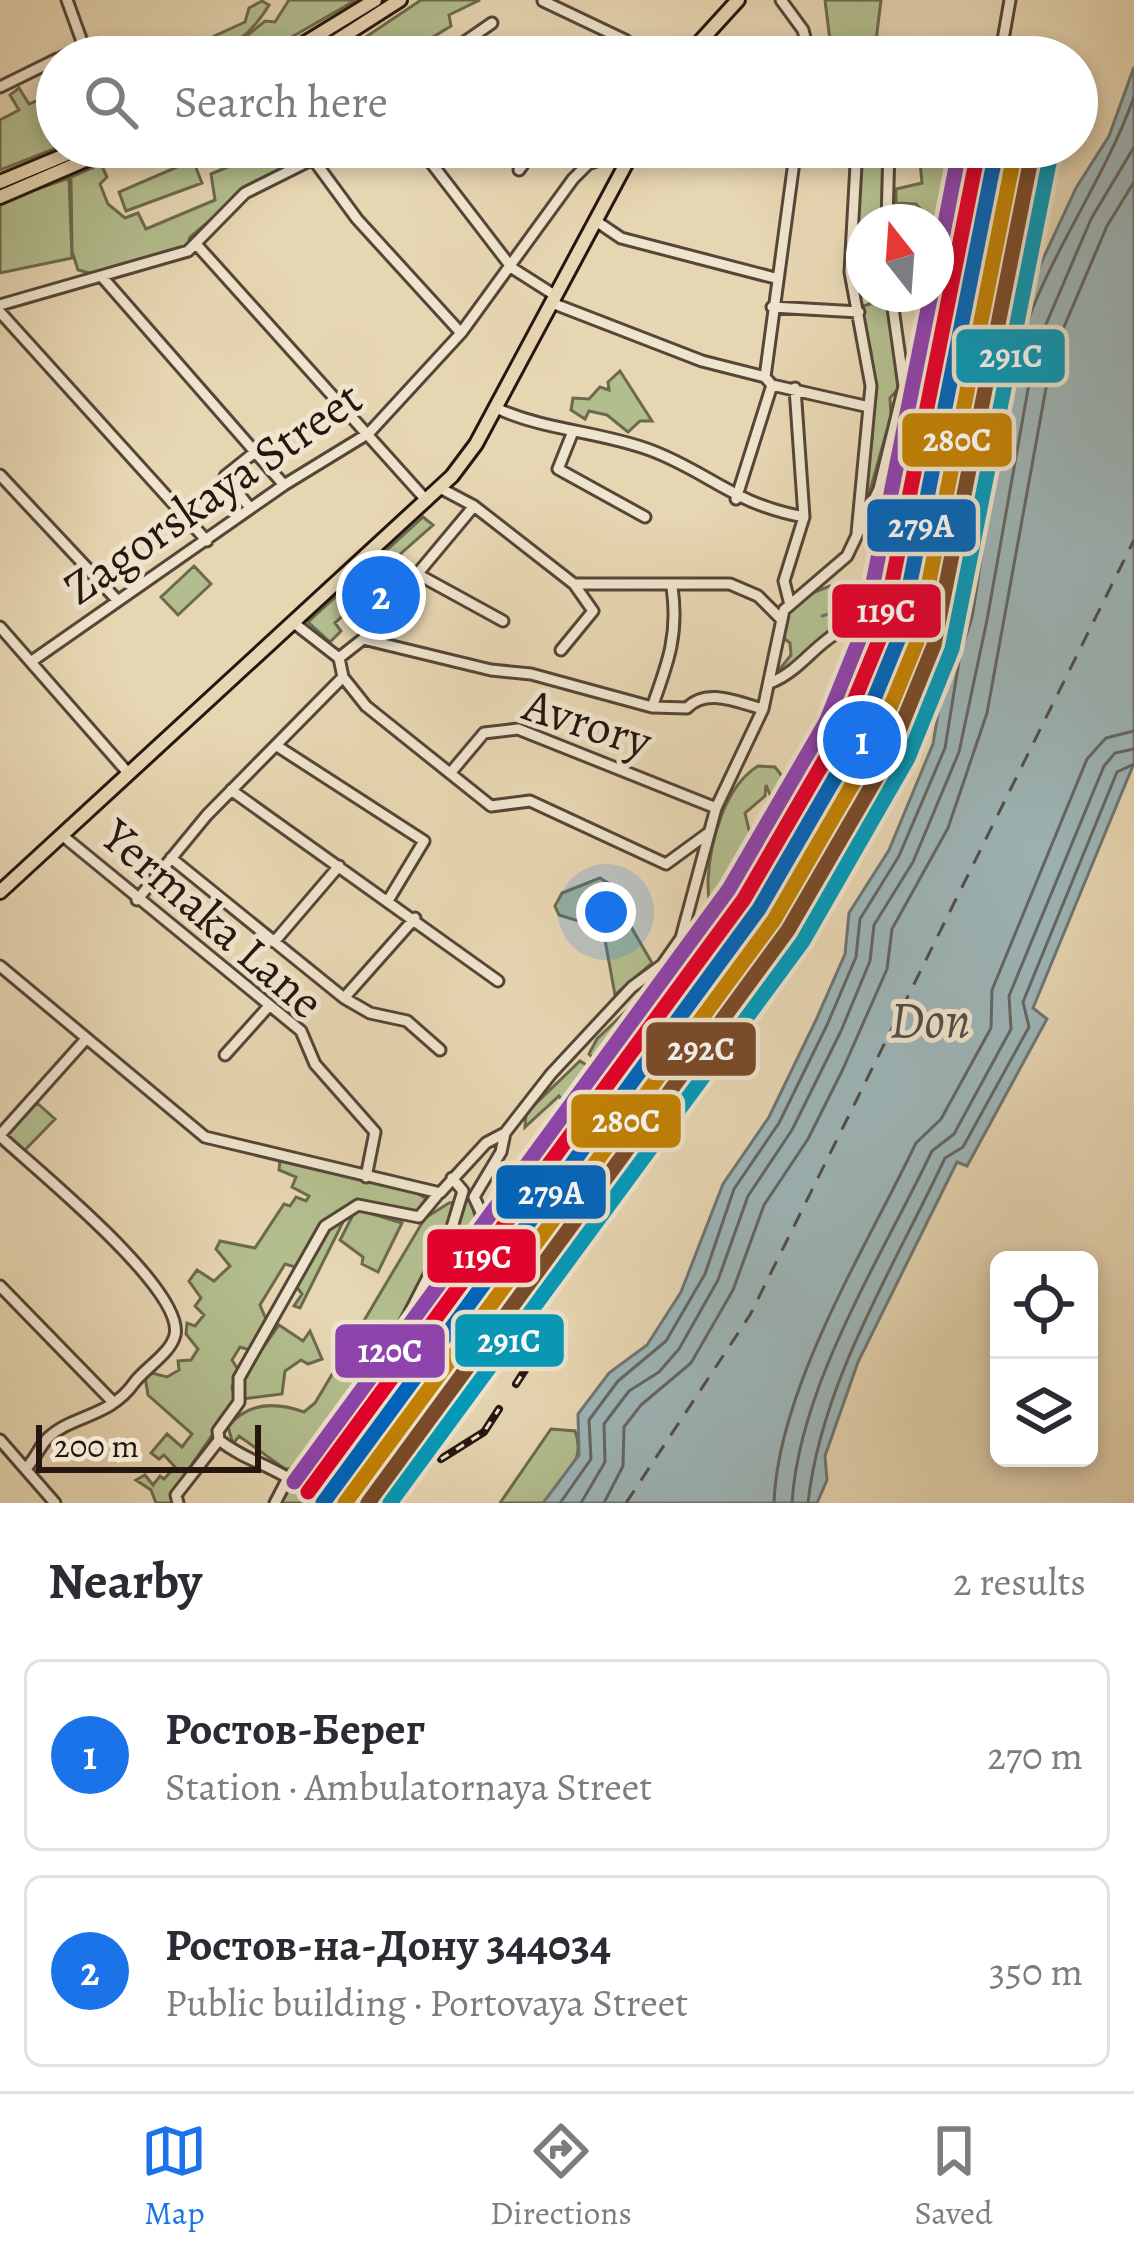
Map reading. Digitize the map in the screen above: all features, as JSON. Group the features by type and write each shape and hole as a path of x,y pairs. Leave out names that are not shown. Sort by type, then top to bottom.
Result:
{"main road":[{"path":"316,36 375,0"},
{"path":"344,36 400,0"},
{"path":"705,36 738,0"},
{"path":"0,182 36,167"},
{"path":"0,196 66,168"},
{"path":"0,892 427,501 467,457 623,168"}],"street":[{"path":"67,0 80,36"},
{"path":"781,0 805,36"},
{"path":"1004,36 1010,0"},
{"path":"543,1 617,36"},
{"path":"474,36 492,23"},
{"path":"0,87 36,69"},
{"path":"207,541 0,309 196,244 245,193 295,168"},
{"path":"320,168 357,219 461,333"},
{"path":"435,168 512,268 554,299 702,361 869,407"},
{"name":"Zagorskaya Street","path":"32,661 284,484 369,433 461,333 584,168"},
{"path":"613,168 618,178"},
{"path":"736,499 769,381 775,278 793,168"},
{"path":"853,204 855,168"},
{"path":"887,204 888,168"},
{"path":"596,221 621,238 775,278"},
{"path":"196,244 427,501"},
{"path":"103,278 284,484"},
{"path":"772,307 846,310"},
{"path":"855,544 872,386 859,312"},
{"path":"178,1503 176,1496 219,1441 218,1431 239,1402 239,1378 325,1226 358,1205 419,1217 486,1143 505,1133 632,987 662,965 690,918 716,808 763,709 789,601 855,544 879,489 901,404 903,370 894,312"},
{"path":"789,601 784,581 804,517 795,388"},
{"path":"496,408 533,425 649,449 736,499 804,517"},
{"path":"572,434 558,469 645,517"},
{"path":"250,508 225,476 255,452"},
{"path":"0,475 118,601"},
{"path":"440,488 474,506 574,584 593,611 562,650"},
{"path":"338,658 363,639 474,506"},
{"path":"419,575 503,621"},
{"path":"574,584 730,584 758,596 781,619"},
{"path":"652,707 674,650 673,587"},
{"path":"294,623 338,658 343,677 366,706 490,806 530,801 666,864 707,834"},
{"path":"772,682 792,672 831,634 856,626 879,628"},
{"path":"0,627 130,774"},
{"path":"363,639 491,670 531,674 652,707 687,708 696,699 711,696 763,709"},
{"path":"137,900 231,790 343,677"},
{"path":"662,965 677,973 704,964 770,877 770,838 811,771 841,694"},
{"name":"Avrory","path":"452,771 484,733 518,729 716,808"},
{"path":"277,746 424,841 389,899"},
{"path":"231,790 498,981"},
{"name":"Yermaka Lane","path":"63,836 301,1031 315,1064 375,1132 366,1177"},
{"path":"171,858 344,998 370,1013 407,1021 440,1050"},
{"path":"274,942 339,866"},
{"path":"344,998 415,918"},
{"path":"0,966 205,1137 436,1194"},
{"path":"225,1055 269,1006"},
{"path":"28,1466 54,1434 91,1419 113,1402 174,1339 167,1305 141,1269 0,1136 85,1040"},
{"path":"505,1133 502,1152 474,1196 512,1279 531,1294"},
{"path":"219,1441 250,1464 265,1464 288,1478 328,1468 451,1234 463,1191 452,1178"},
{"path":"0,1286 113,1402"},
{"path":"0,1440 28,1466 55,1503"},
{"path":"275,1503 288,1478"}],"green space":[{"path":"289,0 356,0 293,36 247,36 265,21 275,22"},
{"path":"421,0 480,0 449,15 451,26 435,36 367,36"},
{"path":"825,0 881,0 877,36 829,36"},
{"path":"262,1 269,5 244,36 214,36 245,22 249,8"},
{"path":"19,88 29,104 36,101 36,156 0,170 0,120 19,110 10,95"},
{"path":"103,168 107,177 100,184 108,204 125,218 138,213 146,229 215,200 211,174 225,168 291,168 244,192 190,237 187,248 101,276 78,270 72,251 71,177"},
{"path":"174,168 196,168 202,183 126,211 119,192"},
{"path":"858,168 883,168 884,204 856,204"},
{"path":"921,168 961,168 952,204 896,203 896,189 922,183"},
{"path":"69,178 72,258 0,273 0,202"},
{"path":"861,312 889,312 898,389 890,398 891,416 860,526 872,439 871,352"},
{"path":"918,312 946,312 941,396 929,456 919,462 915,449 924,402 911,377"},
{"path":"620,371 652,421 640,421 628,432 607,415 589,411 585,419 571,410 573,398 589,399 600,387 609,390 608,382"},
{"path":"423,517 433,525 371,580 374,586 335,623 341,631 330,642 308,622"},
{"path":"194,566 211,584 178,615 161,597"},
{"path":"871,585 899,591 893,622 870,617 838,624 775,675 791,655 790,643 781,636 796,601 830,586 847,597 844,602 868,600"},
{"path":"758,766 775,767 788,784 787,793 771,797 766,785 765,796 745,813 750,834 763,841 763,862 753,888 734,913 736,929 686,997 650,1011 645,1020 652,1043 610,1100 599,1109 575,1116 559,1096 525,1127 526,1113 580,1061 588,1066 573,1096 603,1088 619,1059 610,1049 594,1059 589,1054 597,1039 702,938 716,833 736,787"},
{"path":"600,878 626,894 626,918 652,963 615,995 605,940 579,921 559,915 555,906 562,893"},
{"path":"37,1103 55,1119 24,1151 7,1135"},
{"path":"280,1159 417,1193 425,1198 424,1208 418,1214 373,1207 346,1212 299,1268 285,1264 260,1305 268,1324 253,1351 240,1347 232,1360 239,1371 232,1387 236,1401 172,1493 175,1503 156,1503 151,1490 136,1480 145,1475 153,1485 160,1476 164,1479 175,1467 164,1455 159,1459 151,1453 167,1434 182,1447 192,1434 148,1395 144,1371 167,1377 179,1370 178,1361 191,1360 198,1349 186,1334 187,1323 195,1326 204,1315 195,1306 201,1298 189,1281 197,1270 214,1281 230,1266 216,1249 220,1241 255,1248 284,1204 290,1206 296,1197 306,1201 309,1196 292,1187 296,1177 279,1170"},
{"path":"471,1200 480,1239 451,1279 464,1289 438,1320 447,1327 311,1503 275,1503 288,1478 328,1468 361,1404 372,1400 370,1390 394,1348 408,1354 425,1323 420,1321 377,1362 340,1434 319,1459 285,1469 239,1436 233,1444 228,1427 253,1408 273,1405 304,1412 315,1403 425,1218 449,1203"},
{"path":"356,1209 402,1223 378,1272 362,1264 363,1257 340,1240"},
{"path":"345,1218 300,1308 294,1306 302,1294 296,1286 327,1229"},
{"path":"279,1325 303,1341 310,1331 322,1359 308,1364 301,1360 285,1371 282,1394 242,1399 241,1379"},
{"path":"551,1429 575,1431 578,1452 571,1471 543,1503 500,1503"}],"water":[{"name":"Don","path":"1134,67 1134,763 1033,1008 1047,1019 967,1166 957,1162 858,1362 825,1456 827,1480 817,1503 543,1503 579,1455 578,1414 609,1373 647,1345 681,1292 723,1184 769,1117 816,1020 845,954 849,913 889,850 933,744 948,653 960,615 999,375 1017,315 1076,188 1089,168 1098,168 1098,153"}],"waterway":[{"path":"822,616 871,601 902,603"},
{"path":"943,613 959,615"}],"ferry route":[{"path":"626,1503 750,1315 1134,540"}],"railway":[{"path":"348,1503 536,1246 817,886 887,752 909,682 922,611"},
{"path":"516,1384 525,1370"},
{"path":"441,1459 484,1432 499,1409"},
{"path":"354,1503 426,1467"}],"transit line":[{"name":"120С","path":"949,204 956,168"},
{"name":"119С","path":"308,1492 744,899 842,730 882,633 975,168"},
{"name":"279А","path":"323,1503 759,909 858,738 899,638 993,168"},
{"name":"280С","path":"345,1503 774,920 874,747 917,642 1012,168"},
{"name":"292С","path":"368,1503 788,930 889,756 934,645 1029,168"},
{"name":"291С","path":"390,1503 803,941 908,758 952,649 1048,168"},
{"name":"120С","path":"294,1482 729,889 826,722 864,628 927,312"}],"place":[{"name":"Ростов-на-Дону 344034","path":"381,595"},
{"name":"Ростов-Берег","path":"862,740"}]}
